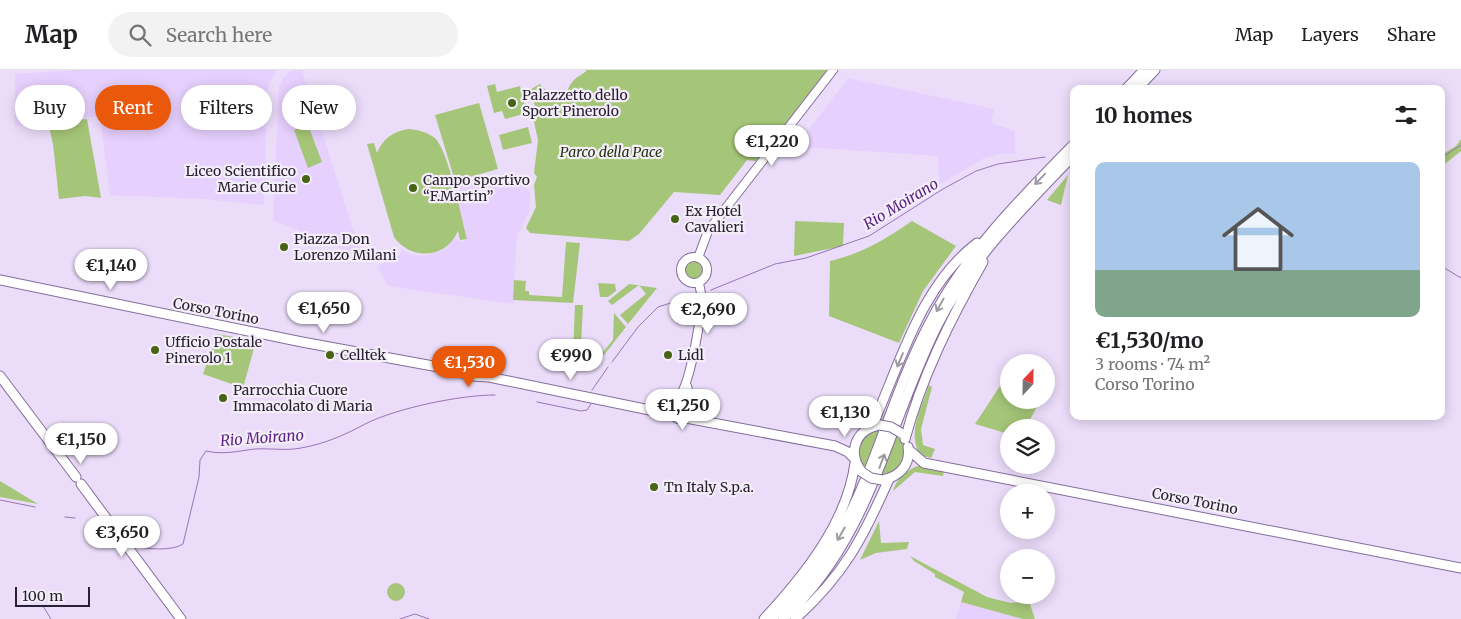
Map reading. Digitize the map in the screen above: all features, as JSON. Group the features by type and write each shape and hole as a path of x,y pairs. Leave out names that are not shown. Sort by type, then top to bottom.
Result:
{"main road":[{"path":"1130,85 1144,70"},
{"path":"1141,85 1155,70"},
{"path":"771,619 807,583 842,531 860,494 899,393 928,326 942,300 987,236 1070,148"},
{"path":"783,619 813,589 846,541 868,497 923,355 938,325 977,262 1070,159"},
{"path":"835,446 858,436 876,425 906,344 926,304 971,248 987,236"},
{"path":"903,436 932,361 946,331 997,238"},
{"name":"Corso Torino","path":"0,280 444,368"},
{"path":"427,365 442,359 446,353 452,352 459,357 460,362 489,377"},
{"path":"442,359 444,368 449,371 455,370 473,376 489,377 648,409 679,418 706,421 835,446 848,452 862,472 871,478 886,479 904,468 924,463"},
{"path":"455,370 460,362"},
{"path":"0,376 181,619"},
{"path":"648,409 660,409 672,405 678,397 686,397 706,421"},
{"path":"672,405 674,415"},
{"path":"686,418 691,415 692,405"},
{"path":"876,425 891,427 903,436 908,450 924,463"},
{"path":"764,619 802,574 827,536 848,494 854,461 854,447 858,436"},
{"path":"904,468 908,450"},
{"name":"Corso Torino","path":"924,463 1461,568"},
{"path":"795,619 822,594 850,559 868,527 886,479"}],"street":[{"path":"698,258 708,231 833,70"},
{"path":"698,258 707,268 706,277 699,283 687,282 682,276 680,269 686,260 698,258"},
{"path":"678,397 684,393 686,386 702,300 699,283"},
{"path":"686,386 692,405"}],"shaded area":[{"path":"79,70 276,70 269,85 181,85 181,130 266,130 264,205 204,199 110,195 102,130 171,130 171,85 95,85 95,117 85,118 85,85 15,85 15,74"},
{"name":"Liceo Scientifico Marie Curie","path":"302,70 307,85 282,85 282,130 321,130 360,251 356,255 273,220 279,86 284,77 291,71"},
{"path":"848,78 994,109 991,123 1015,131 1015,154 1000,154 982,159 939,185 938,156 819,148 794,149"},
{"path":"480,174 483,185 517,174 530,193 529,211 521,230 517,233 513,304 388,286 377,266 399,256 402,250 412,255 425,256 443,250 455,238 461,242 466,240 451,182"},
{"path":"961,602 1023,619 956,619"}],"green space":[{"name":"Parco della Pace","path":"587,70 827,70 756,161 747,160 720,195 674,192 639,234 629,241 530,233 526,228 536,207 534,185 537,177 534,173 538,140 534,122 536,111 531,89 540,84 550,95 565,95 574,80"},
{"name":"Palazzetto dello Sport Pinerolo","path":"495,84 497,92 520,86 527,113 505,119 502,111 494,113 487,86"},
{"path":"479,103 498,169 455,181 435,115"},
{"path":"85,119 87,119 101,198 85,196 59,199 50,130 85,130"},
{"path":"528,127 532,143 503,150 499,135"},
{"path":"409,129 429,134 440,145 450,170 467,239 460,240 458,231 453,240 437,252 419,253 409,250 394,237 367,144 374,143 377,153 382,143 390,136 399,131"},
{"path":"294,130 310,130 322,162 308,168"},
{"path":"1461,139 1461,151 1445,164 1445,153 1456,146"},
{"path":"1068,175 1061,205 1047,200"},
{"path":"795,221 844,223 843,246 794,256"},
{"path":"912,221 956,246 923,291 899,343 829,316 830,261 873,245"},
{"path":"566,242 580,243 573,303 513,300 514,280 526,281 525,291 529,291 529,295 562,297"},
{"path":"690,261 698,261 703,266 701,277 690,279 685,274 685,266"},
{"path":"598,283 615,284 616,291 608,297 600,297"},
{"path":"629,284 639,285 612,305 608,301"},
{"path":"639,285 657,288 628,324 620,315 646,294"},
{"path":"575,305 583,305 581,346 586,347 586,352 573,352"},
{"path":"614,313 626,327 604,355 602,353 613,340"},
{"path":"217,334 256,341 243,388 203,374"},
{"path":"929,385 932,387 921,429 923,445 935,449 931,458 920,455 915,438 919,412"},
{"path":"1000,386 1000,409 1036,409 1030,419 1000,419 1000,431 975,424"},
{"path":"881,429 865,468 859,455 861,443 865,434"},
{"path":"897,435 904,448 902,460 894,470 881,475"},
{"path":"920,465 944,471 943,476 915,472 893,491 903,475"},
{"path":"0,481 38,504 0,497"},
{"path":"879,521 881,543 909,542 907,549 876,553 860,560"},
{"path":"910,556 987,597 1000,600 1000,604 1030,604 1035,619 1023,619 961,602 964,592 935,577 935,574 914,561"},
{"path":"392,583 400,583 405,588 403,599 392,601 387,596 387,588"}],"waterway":[{"name":"Rio Moirano","path":"1445,155 1461,145"},
{"name":"Rio Moirano","path":"711,290 775,264 806,258 869,236 943,189 976,171 998,164 1045,157"},
{"path":"1445,268 1461,278"},
{"name":"Rio Moirano","path":"612,362 638,327 658,307 696,295"},
{"name":"Rio Moirano","path":"592,390 608,367"},
{"name":"Rio Moirano","path":"123,533 133,544 139,547 166,549 183,544 199,477 200,460 206,451 225,453 255,449 301,448 334,439 378,418 429,403 464,397 495,395"},
{"name":"Rio Moirano","path":"537,402 581,411 587,410 591,404"},
{"name":"Rio Moirano","path":"0,500 35,507"},
{"path":"65,517 75,518"},
{"path":"43,606 51,619"},
{"name":"Rio Moirano","path":"400,619 415,614 429,619"}],"place":[{"name":"Palazzetto dello Sport Pinerolo","path":"512,103"},
{"name":"Liceo Scientifico Marie Curie","path":"306,179"},
{"name":"Campo sportivo “F.Martin”","path":"413,188"},
{"name":"Ex Hotel Cavalieri","path":"675,219"},
{"name":"Piazza Don Lorenzo Milani","path":"284,247"},
{"name":"Ufficio Postale Pinerolo 1","path":"155,350"},
{"name":"Celltek","path":"330,355"},
{"name":"Lidl","path":"668,355"},
{"name":"Parrocchia Cuore Immacolato di Maria","path":"223,398"},
{"name":"Tn Italy S.p.a.","path":"654,487"}]}
